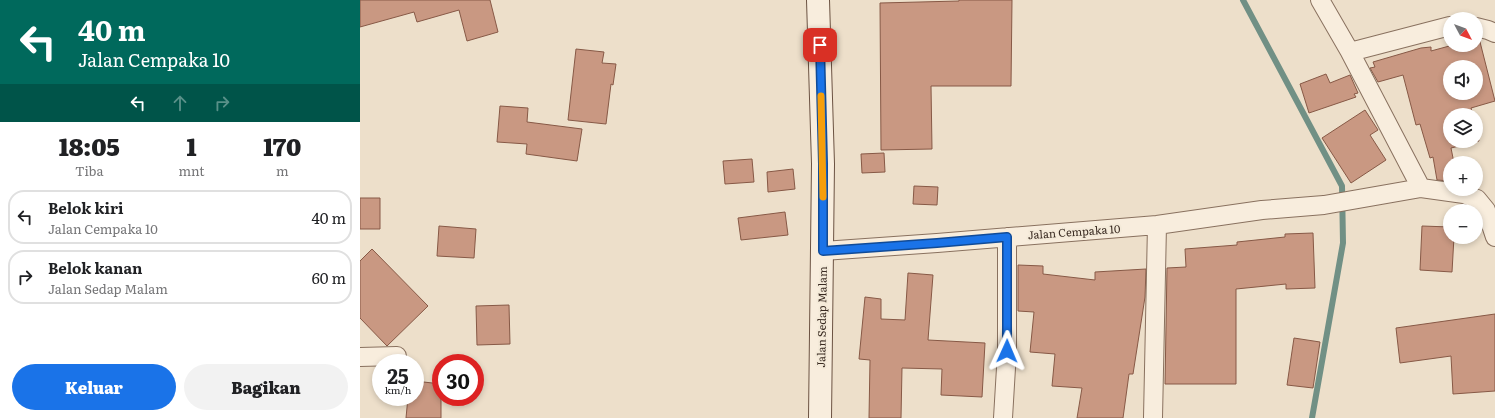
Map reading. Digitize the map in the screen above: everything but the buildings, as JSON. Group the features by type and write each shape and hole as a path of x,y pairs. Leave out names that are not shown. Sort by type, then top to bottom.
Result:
{"street":[{"name":"Jalan Sedap Malam","path":"818,0 823,164 820,418"},
{"path":"1320,0 1350,52 1421,188 1464,194 1477,200 1486,210 1495,237"},
{"path":"1350,52 1443,28"},
{"path":"1483,29 1495,33"},
{"name":"Jalan Cempaka 10","path":"823,251 937,243 1157,224 1262,210 1324,205 1421,188"},
{"path":"1153,418 1157,224"},
{"path":"1002,418 1007,351 1007,237"},
{"path":"360,357 372,357"}],"waterway":[{"path":"1243,0 1342,186 1343,243 1312,418"}],"slow traffic":[{"path":"821,96 823,197"}],"route":[{"path":"820,45 823,164 823,251 1007,237 1007,351"}]}
